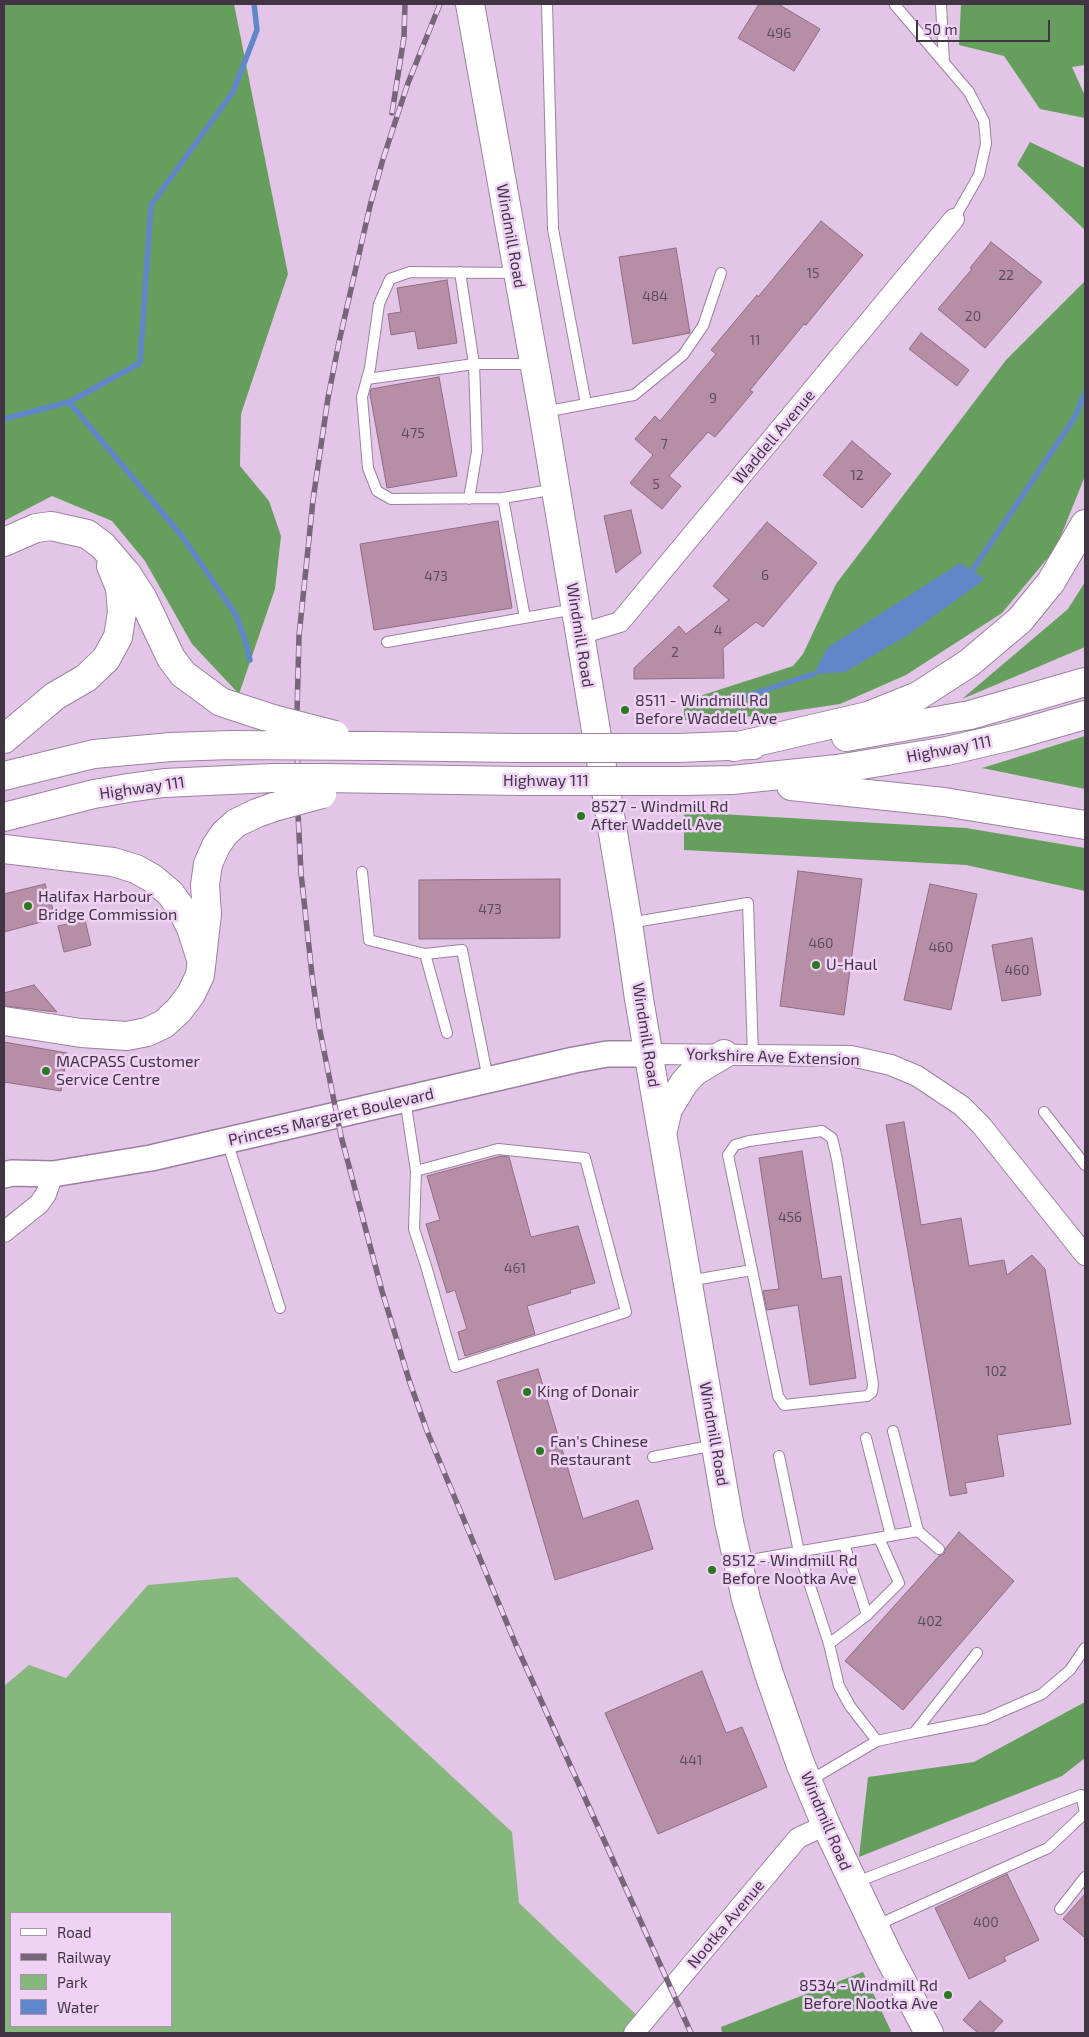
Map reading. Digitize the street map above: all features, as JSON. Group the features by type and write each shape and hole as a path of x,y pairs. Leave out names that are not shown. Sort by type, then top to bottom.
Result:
{"main road":[{"name":"Windmill Road","path":"470,4 543,412 728,1522 746,1599 769,1674 808,1781 853,1883 929,2033"},
{"path":"734,747 868,716 918,696 969,663 1020,620 1051,582 1085,524"},
{"path":"4,542 36,528 51,526 87,534 103,546 127,574 143,599 171,658 183,674 221,702 273,719 377,746"},
{"path":"4,739 56,696 86,678 106,660 118,637 122,612 120,588 103,546"},
{"name":"Highway 111","path":"4,776 94,754 231,744 678,748 734,747 842,738 931,722 1011,704 1085,682"},
{"name":"Highway 111","path":"4,817 94,794 164,783 273,778 322,786 382,780 732,780 837,770 947,751 1011,736 1085,715"},
{"path":"732,780 944,802 1085,825"},
{"path":"4,1021 81,1033 127,1036 147,1032 164,1024 191,994 200,975 207,914 205,885 208,864 216,846 224,834 236,823 322,786"},
{"path":"4,849 113,862 136,869 152,878 170,893 181,908 191,928 202,961"},
{"path":"662,1131 668,1108 684,1083 694,1072 724,1054"}],"street":[{"name":"Waddell Avenue","path":"578,622 620,622 954,219"},
{"name":"Princess Margaret Boulevard","path":"6,1172 52,1174 151,1158 607,1054 649,1054"},
{"name":"Yorkshire Ave Extension","path":"649,1054 851,1056 891,1065 928,1081 962,1106 981,1124 1085,1255"},
{"path":"4,1232 39,1204 46,1194 52,1174"},
{"name":"Nootka Avenue","path":"634,2033 798,1838 826,1825"}],"lane":[{"path":"547,4 553,228 586,404"},
{"path":"941,4 944,63"},
{"path":"895,5 968,92 984,121 986,144 979,175 954,219"},
{"path":"518,273 410,272 390,279 379,304 370,368 362,397 368,468 377,491 391,499 502,498 556,489"},
{"path":"460,272 474,364 477,451 469,498"},
{"path":"543,412 634,395 683,355 702,326 720,273"},
{"path":"367,378 474,364 534,364"},
{"path":"502,498 525,618"},
{"path":"387,642 525,618 578,622"},
{"path":"362,872 369,940 425,954 462,950 488,1080"},
{"path":"628,923 748,903 753,1055"},
{"path":"425,954 447,1033"},
{"path":"405,1099 416,1171 414,1229 455,1367 626,1312 584,1158 498,1150 416,1171"},
{"path":"1044,1112 1085,1165"},
{"path":"822,1131 832,1138 837,1159 872,1384 872,1392 868,1396 784,1405 778,1396 752,1270 728,1155 735,1145 749,1140 822,1131"},
{"path":"227,1141 280,1308"},
{"path":"688,1281 752,1270"},
{"path":"893,1431 918,1531 939,1549"},
{"path":"866,1438 891,1536"},
{"path":"653,1457 716,1444"},
{"path":"780,1456 798,1552 829,1644 839,1686 850,1706 877,1741"},
{"path":"738,1562 762,1556 798,1552 918,1531"},
{"path":"829,1644 867,1615 898,1583 879,1538"},
{"path":"844,1544 867,1615"},
{"path":"808,1781 877,1741 986,1719 1042,1694 1070,1670 1085,1648"},
{"path":"914,1733 977,1653"},
{"path":"853,1883 1081,1795 1085,1813 1048,1848 874,1926"},
{"path":"1060,1909 1085,1877"}],"green space":[{"path":"4,4 234,4 288,274 241,414 240,466 269,501 281,536 275,589 239,694 192,644 145,561 112,521 52,496 4,521"},
{"path":"961,4 1085,4 1085,65 1072,67 1085,96 1085,118 1040,109 1004,56 959,45"},
{"path":"1030,142 1085,168 1085,230 1017,165"},
{"path":"1085,281 1085,476 1056,548 1002,613 906,675 840,704 759,716 684,720 684,701 793,666 803,654 836,584 1006,360"},
{"path":"1085,582 1085,647 962,699 1068,609"},
{"path":"1085,736 1085,789 982,768"},
{"path":"684,812 966,828 1085,848 1085,891 966,865 684,850"},
{"path":"237,1577 512,1832 519,1903 644,2022 634,2033 4,2033 4,1686 29,1665 66,1678 148,1585"},
{"path":"1085,1702 1085,1758 1062,1776 859,1857 868,1777 974,1762"},
{"path":"863,1972 891,2031 889,2033 722,2033 721,2027"}],"water":[{"path":"960,563 985,579 908,635 845,672 814,674 827,648"}],"building":[{"path":"759,4 778,4 820,29 794,71 738,38"},
{"path":"821,221 863,255 750,390 753,392 715,437 708,432 669,476 681,486 662,509 630,483 653,455 635,439 655,416 660,421 716,354 711,350"},
{"path":"991,242 1042,282 985,348 938,309 972,269 970,268"},
{"path":"676,248 690,333 633,344 619,257"},
{"path":"447,280 457,343 418,349 415,331 391,335 388,314 401,312 397,288"},
{"path":"921,333 969,370 957,386 909,349"},
{"path":"439,377 457,476 387,488 370,394 371,389"},
{"path":"852,441 891,474 862,508 823,475"},
{"path":"631,510 641,553 616,573 604,516"},
{"path":"498,521 512,608 374,630 360,544"},
{"path":"767,522 817,563 763,627 756,622 723,648 724,678 634,679 634,668 679,626 686,634 729,600 713,586"},
{"path":"798,871 862,879 844,1015 780,1006"},
{"path":"560,879 560,938 419,939 419,880"},
{"name":"Halifax Harbour Bridge Commission","path":"45,884 56,918 4,932 4,894"},
{"path":"930,884 977,894 951,1010 904,1000"},
{"path":"85,920 91,945 64,952 58,926"},
{"path":"1032,938 1041,995 1002,1001 992,945"},
{"path":"34,985 57,1012 4,1006 4,993"},
{"path":"4,1042 67,1053 61,1091 4,1082"},
{"path":"904,1122 921,1225 961,1218 969,1266 1004,1260 1007,1275 1032,1255 1045,1269 1071,1424 997,1435 1004,1476 965,1483 967,1493 950,1496 886,1125"},
{"path":"802,1151 822,1279 841,1276 856,1378 810,1385 798,1305 767,1310 763,1291 779,1289 759,1158"},
{"path":"501,1156 509,1157 531,1237 578,1226 595,1283 570,1290 571,1293 527,1306 535,1334 465,1356 458,1332 467,1329 455,1290 447,1293 426,1224 440,1220 427,1176"},
{"path":"538,1369 583,1519 638,1500 653,1549 555,1580 497,1381"},
{"path":"959,1532 1014,1581 903,1710 845,1661 939,1556 944,1554 946,1548"},
{"path":"702,1671 726,1733 742,1727 767,1787 658,1834 605,1713"},
{"path":"1007,1874 1039,1940 1004,1957 1006,1961 969,1979 935,1908"},
{"path":"1085,1894 1085,1938 1063,1919"},
{"path":"980,2001 1003,2021 992,2033 978,2033 963,2020"}],"waterway":[{"path":"4,419 69,402 140,363 151,205 233,92 257,30 254,4"},
{"path":"972,571 1075,417 1085,393"},
{"path":"69,402 182,536 236,615 250,660"},
{"path":"719,705 814,674"}],"railway":[{"path":"392,113 404,37 405,4"},
{"path":"440,4 408,83 370,206 328,398 313,500 299,636 297,713 298,814 301,873 312,975 319,1026 341,1136 382,1291 409,1380 427,1431 516,1645 691,2033"}],"place":[{"name":"8511 - Windmill Rd Before Waddell Ave","path":"625,710"},
{"name":"8527 - Windmill Rd After Waddell Ave","path":"581,816"},
{"name":"Halifax Harbour Bridge Commission","path":"28,906"},
{"name":"U-Haul","path":"816,965"},
{"name":"MACPASS Customer Service Centre","path":"46,1071"},
{"name":"King of Donair","path":"527,1392"},
{"name":"Fan's Chinese Restaurant","path":"540,1451"},
{"name":"8512 - Windmill Rd Before Nootka Ave","path":"712,1570"},
{"name":"8534 - Windmill Rd Before Nootka Ave","path":"948,1995"}]}
